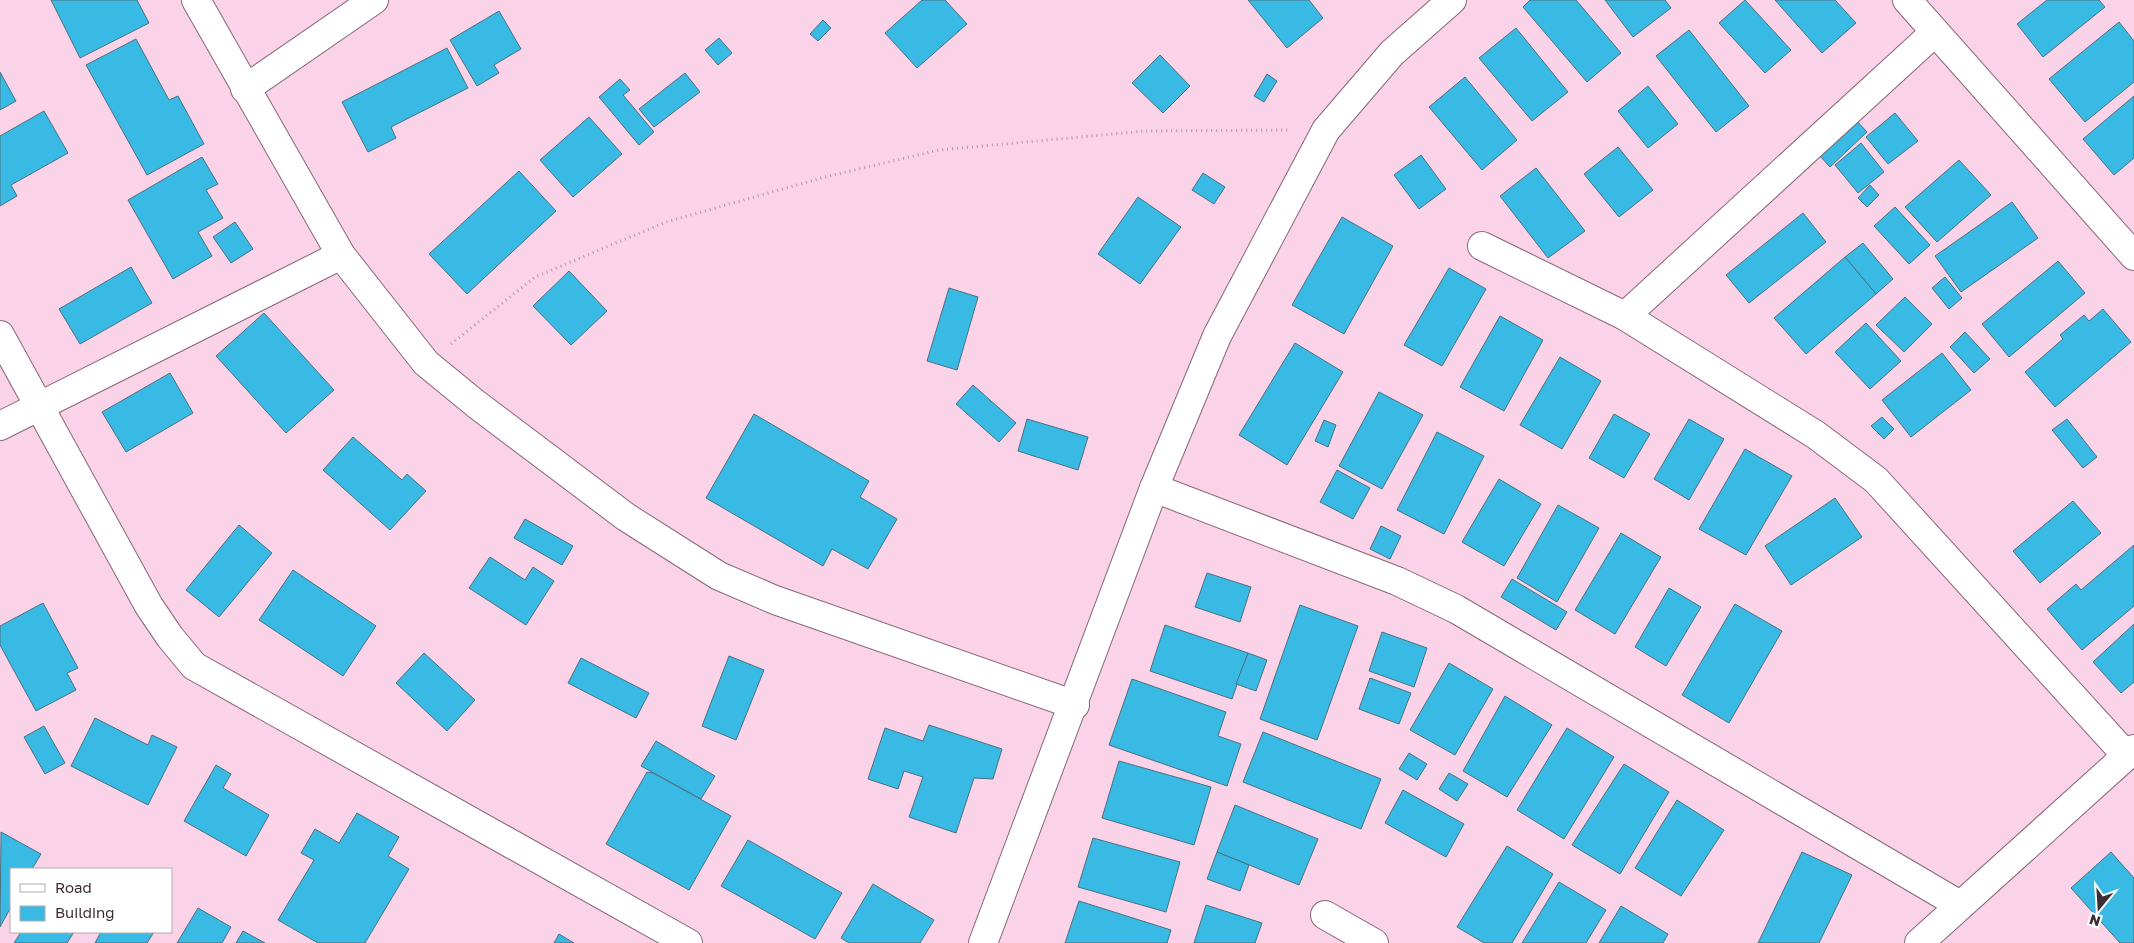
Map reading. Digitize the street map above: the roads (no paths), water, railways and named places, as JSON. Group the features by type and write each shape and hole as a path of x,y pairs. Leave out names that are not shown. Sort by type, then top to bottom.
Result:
{"street":[{"path":"196,0 245,90 341,255 426,364 626,517 719,576 775,600 1074,704"},
{"path":"245,90 374,0"},
{"path":"983,943 1154,488 1217,336 1326,130 1392,53 1452,0"},
{"path":"1907,0 1934,33 2134,256"},
{"path":"1625,316 1934,33"},
{"path":"1482,246 1625,316 1816,435 1876,480 2130,752 1919,943"},
{"path":"0,426 341,255"},
{"path":"0,335 149,606 170,638 194,666 688,943"},
{"path":"1154,488 1397,581 1456,609 1960,905"},
{"path":"1324,915 1374,943"}]}
